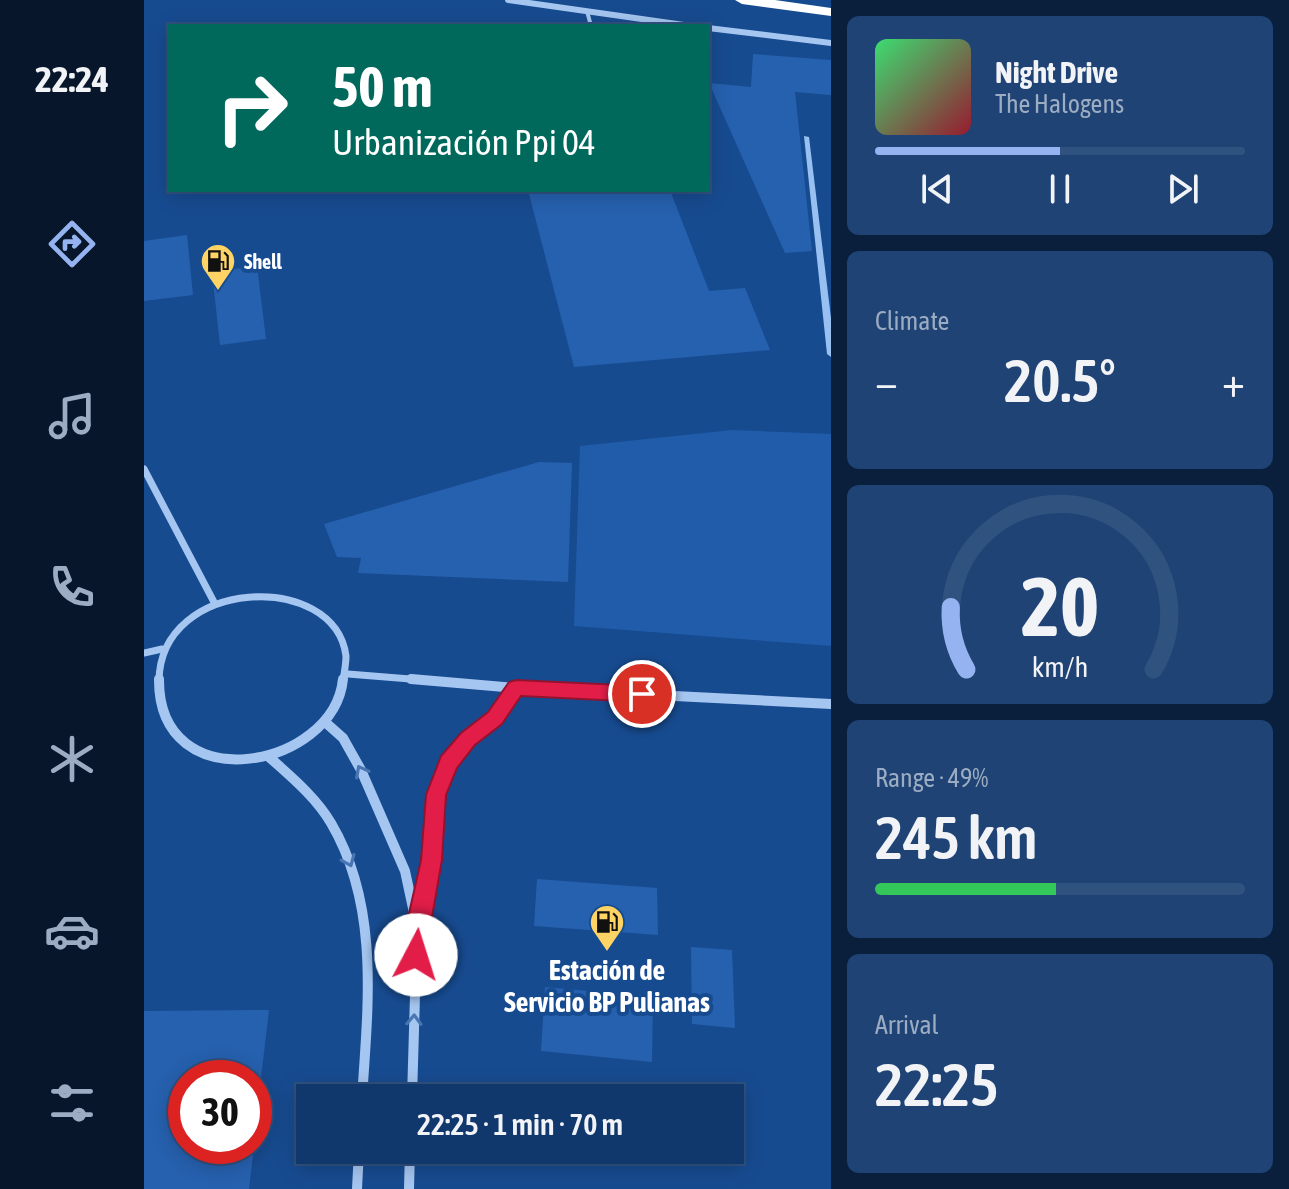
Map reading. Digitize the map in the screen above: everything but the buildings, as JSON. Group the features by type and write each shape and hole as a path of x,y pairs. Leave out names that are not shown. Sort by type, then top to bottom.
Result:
{"highway":[{"path":"742,0 831,12"}],"street":[{"path":"508,0 672,24"},
{"path":"710,28 831,43"},
{"path":"144,469 215,604"},
{"path":"247,596 279,596 316,610 331,623 341,638 347,655 348,674 341,699 325,722 300,743 268,756 244,760 197,753 164,728 155,711 151,692 153,670 162,649 184,623 215,604 247,596"},
{"path":"144,653 162,649"},
{"path":"348,674 516,688 831,704"},
{"path":"412,1084 417,927 431,860 436,795 448,763 468,739 495,718 516,688"},
{"path":"325,722 343,738 376,800 405,871 417,927"},
{"path":"268,756 301,786 330,821 353,866 364,914 369,984 363,1084"},
{"path":"357,1189 358,1164"},
{"path":"409,1189 410,1164"}],"lane":[{"path":"587,11 590,24"}],"shaded area":[{"path":"732,430 831,434 831,646 574,626 580,446"}],"waterway":[{"path":"806,137 831,354"}],"place":[{"name":"Shell","path":"218,292"},
{"name":"Estación de Servicio BP Pulianas","path":"607,953"}],"route":[{"path":"416,955 417,927 431,860 436,795 448,763 468,739 495,718 516,688 642,694"}]}
